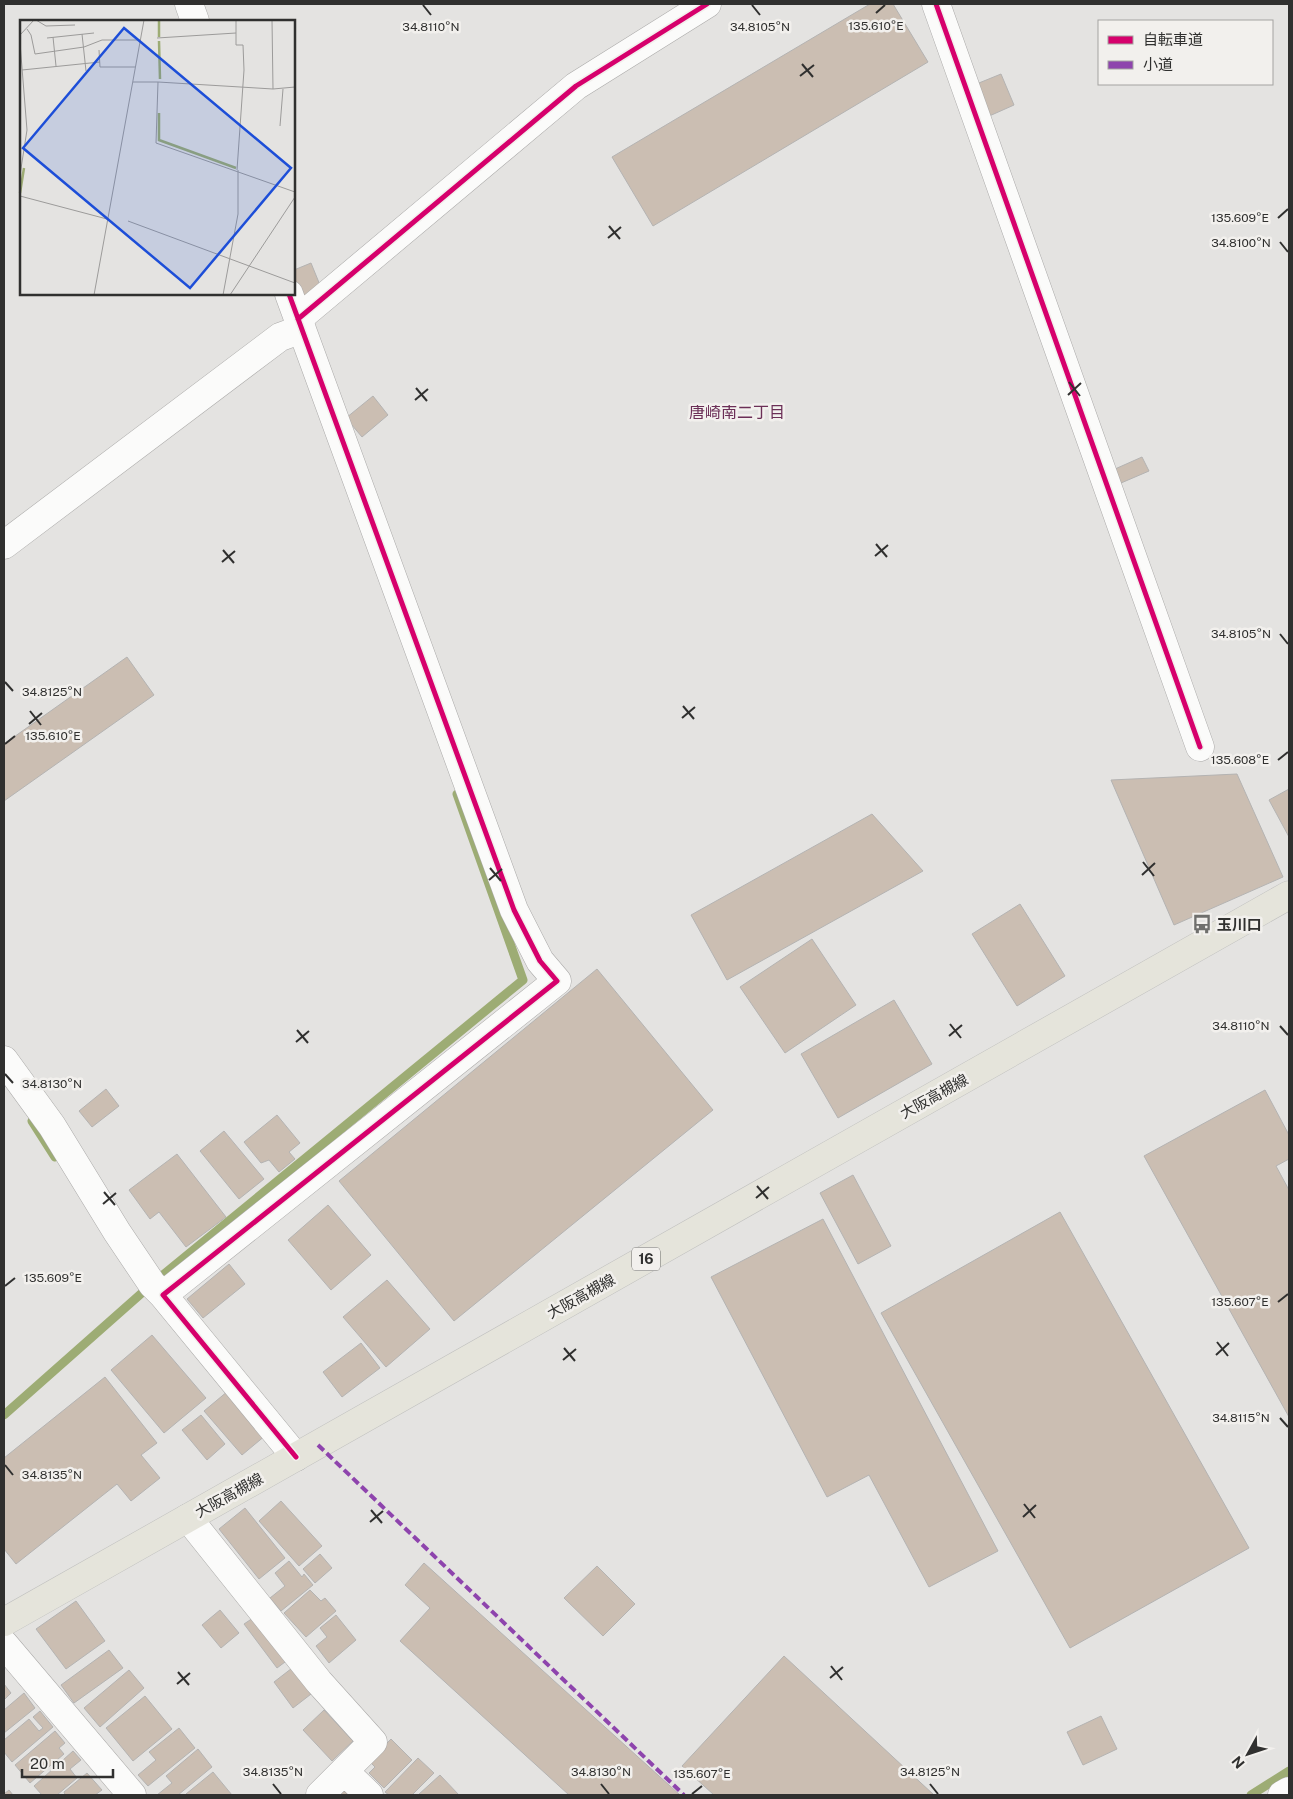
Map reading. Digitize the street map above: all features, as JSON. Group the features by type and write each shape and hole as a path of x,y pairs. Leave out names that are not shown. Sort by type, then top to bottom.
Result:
{"main road":[{"name":"大阪高槻線","path":"4,1622 1289,895"}],"street":[{"path":"189,4 195,20"},
{"path":"4,545 280,337 296,314 576,86 707,4"},
{"path":"936,4 1200,747"},
{"path":"163,1295 557,981 540,961 514,910 296,314"},
{"path":"4,1060 52,1126 117,1232 152,1284 296,1457"},
{"path":"188,1518 319,1682 374,1742 320,1795"},
{"path":"4,1644 132,1795"},
{"path":"344,1771 369,1795"},
{"path":"1282,1795 1289,1791"}],"building":[{"path":"870,4 893,4 928,62 653,226 612,157"},
{"path":"1001,74 1014,105 987,117 974,85"},
{"path":"311,263 322,290 299,300 295,290 295,270"},
{"path":"373,396 388,415 362,437 346,418"},
{"path":"1142,457 1149,471 1121,483 1115,469"},
{"path":"127,657 154,695 4,801 4,744"},
{"path":"1237,774 1283,877 1174,925 1111,780"},
{"path":"1289,789 1289,837 1269,800"},
{"path":"872,814 923,871 727,980 691,915"},
{"path":"1020,904 1065,976 1017,1006 972,934"},
{"path":"812,939 856,1005 785,1053 740,987"},
{"path":"597,969 713,1110 454,1321 339,1181"},
{"path":"894,1000 932,1064 838,1118 801,1054"},
{"path":"106,1089 119,1106 92,1127 79,1111"},
{"path":"1265,1090 1289,1135 1289,1159 1276,1166 1289,1190 1289,1417 1144,1156"},
{"path":"277,1115 300,1143 289,1152 295,1159 279,1172 269,1160 261,1163 244,1142"},
{"path":"224,1131 264,1179 239,1199 200,1151"},
{"path":"177,1154 226,1217 186,1247 159,1212 150,1219 129,1190"},
{"path":"853,1175 891,1246 858,1264 820,1193"},
{"path":"328,1205 371,1255 331,1290 288,1240"},
{"path":"1060,1212 1249,1548 1070,1648 881,1313"},
{"path":"823,1219 998,1551 929,1587 869,1475 827,1497 711,1277"},
{"path":"229,1264 245,1284 203,1318 187,1299"},
{"path":"387,1280 430,1329 386,1367 343,1317"},
{"path":"152,1335 206,1398 164,1433 111,1370"},
{"path":"361,1343 380,1368 342,1397 323,1372"},
{"path":"105,1377 157,1443 141,1455 160,1478 131,1501 117,1484 16,1564 4,1549 4,1458"},
{"path":"228,1391 266,1435 242,1455 204,1411"},
{"path":"201,1415 225,1444 207,1460 182,1430"},
{"path":"281,1501 322,1546 299,1566 259,1521"},
{"path":"245,1508 285,1558 259,1579 219,1529"},
{"path":"320,1554 332,1568 315,1583 303,1569"},
{"path":"289,1561 302,1577 304,1574 313,1585 281,1611 270,1598 285,1586 275,1573"},
{"path":"424,1563 680,1795 569,1795 400,1641 430,1608 405,1585"},
{"path":"597,1566 635,1604 603,1636 564,1598"},
{"path":"310,1590 321,1601 325,1598 336,1611 306,1637 284,1613"},
{"path":"76,1601 105,1641 66,1669 36,1629"},
{"path":"220,1610 239,1633 221,1648 202,1625"},
{"path":"336,1615 356,1640 329,1663 316,1646 327,1637 320,1628"},
{"path":"256,1616 289,1659 277,1668 244,1624"},
{"path":"109,1650 123,1668 74,1703 61,1685"},
{"path":"784,1656 934,1795 714,1795 682,1766"},
{"path":"296,1665 315,1691 293,1708 274,1682"},
{"path":"129,1670 144,1688 100,1727 84,1708"},
{"path":"4,1684 11,1693 4,1700"},
{"path":"24,1693 35,1708 4,1733 4,1710"},
{"path":"145,1696 172,1729 133,1761 106,1728"},
{"path":"324,1710 353,1741 332,1761 303,1730"},
{"path":"40,1711 53,1727 12,1762 4,1752 4,1740 29,1719 39,1731 43,1728 33,1717"},
{"path":"1101,1716 1117,1749 1083,1765 1067,1732"},
{"path":"179,1728 195,1748 148,1786 138,1775 156,1760 149,1752"},
{"path":"55,1731 65,1743 59,1748 64,1754 30,1783 15,1765"},
{"path":"391,1739 412,1760 384,1788 369,1773 375,1767 369,1761"},
{"path":"198,1749 212,1767 178,1795 157,1795 172,1783 166,1776"},
{"path":"73,1751 81,1760 70,1769 77,1778 57,1795 42,1795 34,1786"},
{"path":"418,1758 434,1773 412,1795 389,1795 385,1792"},
{"path":"213,1772 232,1795 186,1794"},
{"path":"87,1773 102,1790 95,1795 65,1795 64,1792"},
{"path":"440,1775 459,1795 418,1795"},
{"path":"347,1786 355,1795 338,1795"},
{"path":"9,1790 13,1795 4,1795 4,1794"}],"waterway":[{"path":"4,1415 152,1284 523,980 457,794"},
{"path":"32,1121 55,1157"},
{"path":"1251,1795 1289,1771"}],"marked path":[{"path":"318,1445 684,1795"}],"cycle path":[{"path":"298,319 576,86 707,4"},
{"path":"936,4 1200,747"},
{"path":"289,295 514,910 540,961 557,981 163,1295 296,1457"}],"place":[{"name":"玉川口","path":"1202,924"}],"district":[{"name":"唐崎南二丁目","path":"737,412"}]}
